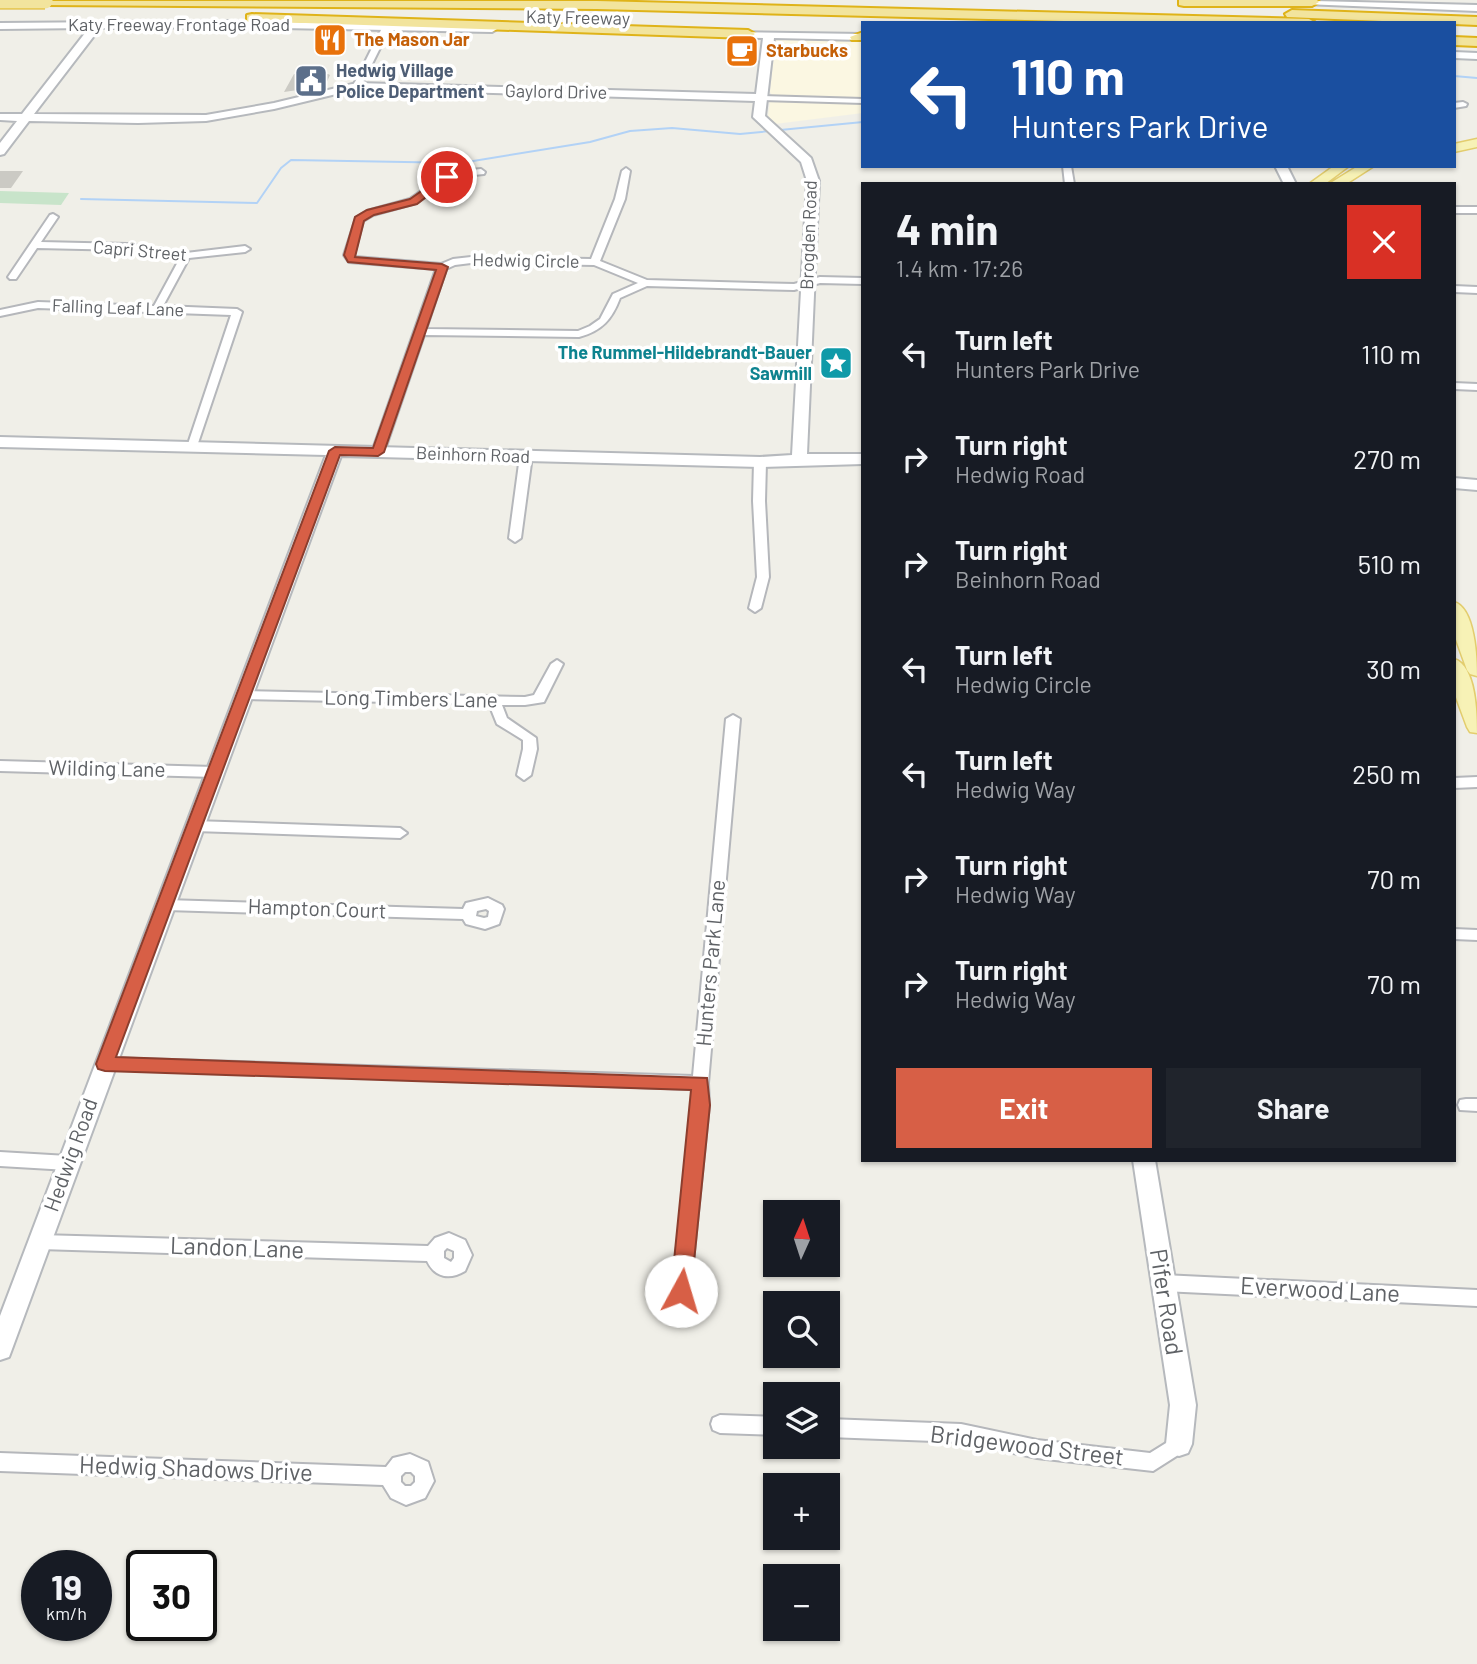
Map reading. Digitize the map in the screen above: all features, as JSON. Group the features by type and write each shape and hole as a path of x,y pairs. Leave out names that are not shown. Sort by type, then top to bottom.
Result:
{"highway":[{"path":"754,0 1477,21"},
{"path":"899,3 940,0"},
{"path":"1,2 42,6 468,8 1071,21"},
{"path":"1165,2 1351,3"},
{"path":"42,6 584,5 1228,21"},
{"name":"Katy Freeway","path":"13,10 42,6 157,14 512,16 861,34"},
{"path":"157,14 748,34"},
{"path":"1456,30 1477,31"},
{"path":"1456,41 1477,42"}],"main road":[{"path":"1456,137 1477,133"},
{"path":"1456,148 1477,144"},
{"path":"1320,182 1340,168"},
{"path":"1340,182 1364,168"},
{"path":"1456,615 1477,670"},
{"path":"1456,669 1477,727"}],"street":[{"path":"1279,0 1477,8"},
{"path":"13,10 12,23 26,26"},
{"path":"0,151 97,25"},
{"name":"Katy Freeway Frontage Road","path":"0,26 387,26 769,35 861,34"},
{"path":"357,86 387,26"},
{"name":"Brogden Road","path":"769,35 759,117 807,161 812,173 799,459"},
{"path":"1456,55 1477,57"},
{"name":"Gaylord Drive","path":"0,117 138,120 206,118 274,106 357,86 861,101"},
{"name":"Hedwig Circle","path":"595,262 620,199 626,171"},
{"path":"442,267 352,260 349,255 359,220 370,213 413,201 452,174 481,172"},
{"path":"1456,209 1477,210"},
{"path":"13,278 53,217"},
{"name":"Capri Street","path":"34,245 127,247 186,256 245,249"},
{"path":"157,309 186,256"},
{"name":"Hedwig Circle","path":"378,452 442,267 453,262 595,262 646,283 794,287 820,280 861,281"},
{"name":"Hedwig Circle","path":"419,332 579,334 591,331 607,320 616,296 646,283"},
{"path":"1456,289 1477,290"},
{"name":"Falling Leaf Lane","path":"0,313 38,305 237,312 192,447"},
{"path":"1456,386 1477,387"},
{"name":"Beinhorn Road","path":"0,442 760,462 861,458"},
{"name":"Hedwig Road","path":"0,1349 335,451"},
{"path":"514,538 526,456"},
{"path":"755,608 763,577 760,462"},
{"path":"1456,483 1477,485"},
{"name":"Long Timbers Lane","path":"243,695 495,701 539,699 557,664"},
{"path":"495,701 497,714 503,724 529,738 530,749 524,775"},
{"name":"Hunters Park Lane","path":"681,1291 701,1105 700,1083 733,719"},
{"name":"Wilding Lane","path":"0,766 214,772"},
{"path":"1456,783 1477,782"},
{"path":"194,826 400,833"},
{"name":"Hampton Court","path":"166,905 468,914"},
{"path":"1456,934 1477,935"},
{"path":"105,1064 700,1083"},
{"path":"0,1159 68,1163"},
{"name":"Pifer Road","path":"1144,1162 1183,1405 1179,1444"},
{"name":"Landon Lane","path":"40,1242 433,1254"},
{"name":"Everwood Lane","path":"1163,1283 1477,1297"},
{"path":"720,1424 763,1426"},
{"name":"Bridgewood Street","path":"840,1428 961,1433 1037,1450 1153,1462 1179,1444"},
{"name":"Hedwig Shadows Drive","path":"0,1462 391,1476"}],"shaded area":[{"path":"776,38 861,40 861,99 772,95 770,92"},
{"path":"770,101 861,103 861,113 775,124 768,116"}],"green space":[{"path":"0,191 69,193 61,205 0,203"}],"building":[{"name":"Hedwig Village Police Department","path":"294,74 330,75 325,86 284,92"},
{"path":"0,171 23,171 11,188 0,188"}],"waterway":[{"path":"1456,76 1477,78"},
{"path":"81,199 257,203 281,168 291,160 461,163 590,142 630,131 672,128 740,134 861,122"}],"place":[{"name":"The Mason Jar","path":"330,40"},
{"name":"Starbucks","path":"742,51"},
{"name":"Hedwig Village Police Department","path":"311,81"},
{"name":"The Rummel-Hildebrandt-Bauer Sawmill","path":"836,363"}],"route":[{"path":"447,177 422,197 370,213 359,220 349,255 352,260 363,263 442,267 378,452 335,451 105,1064 700,1083 701,1105 681,1291"}]}
